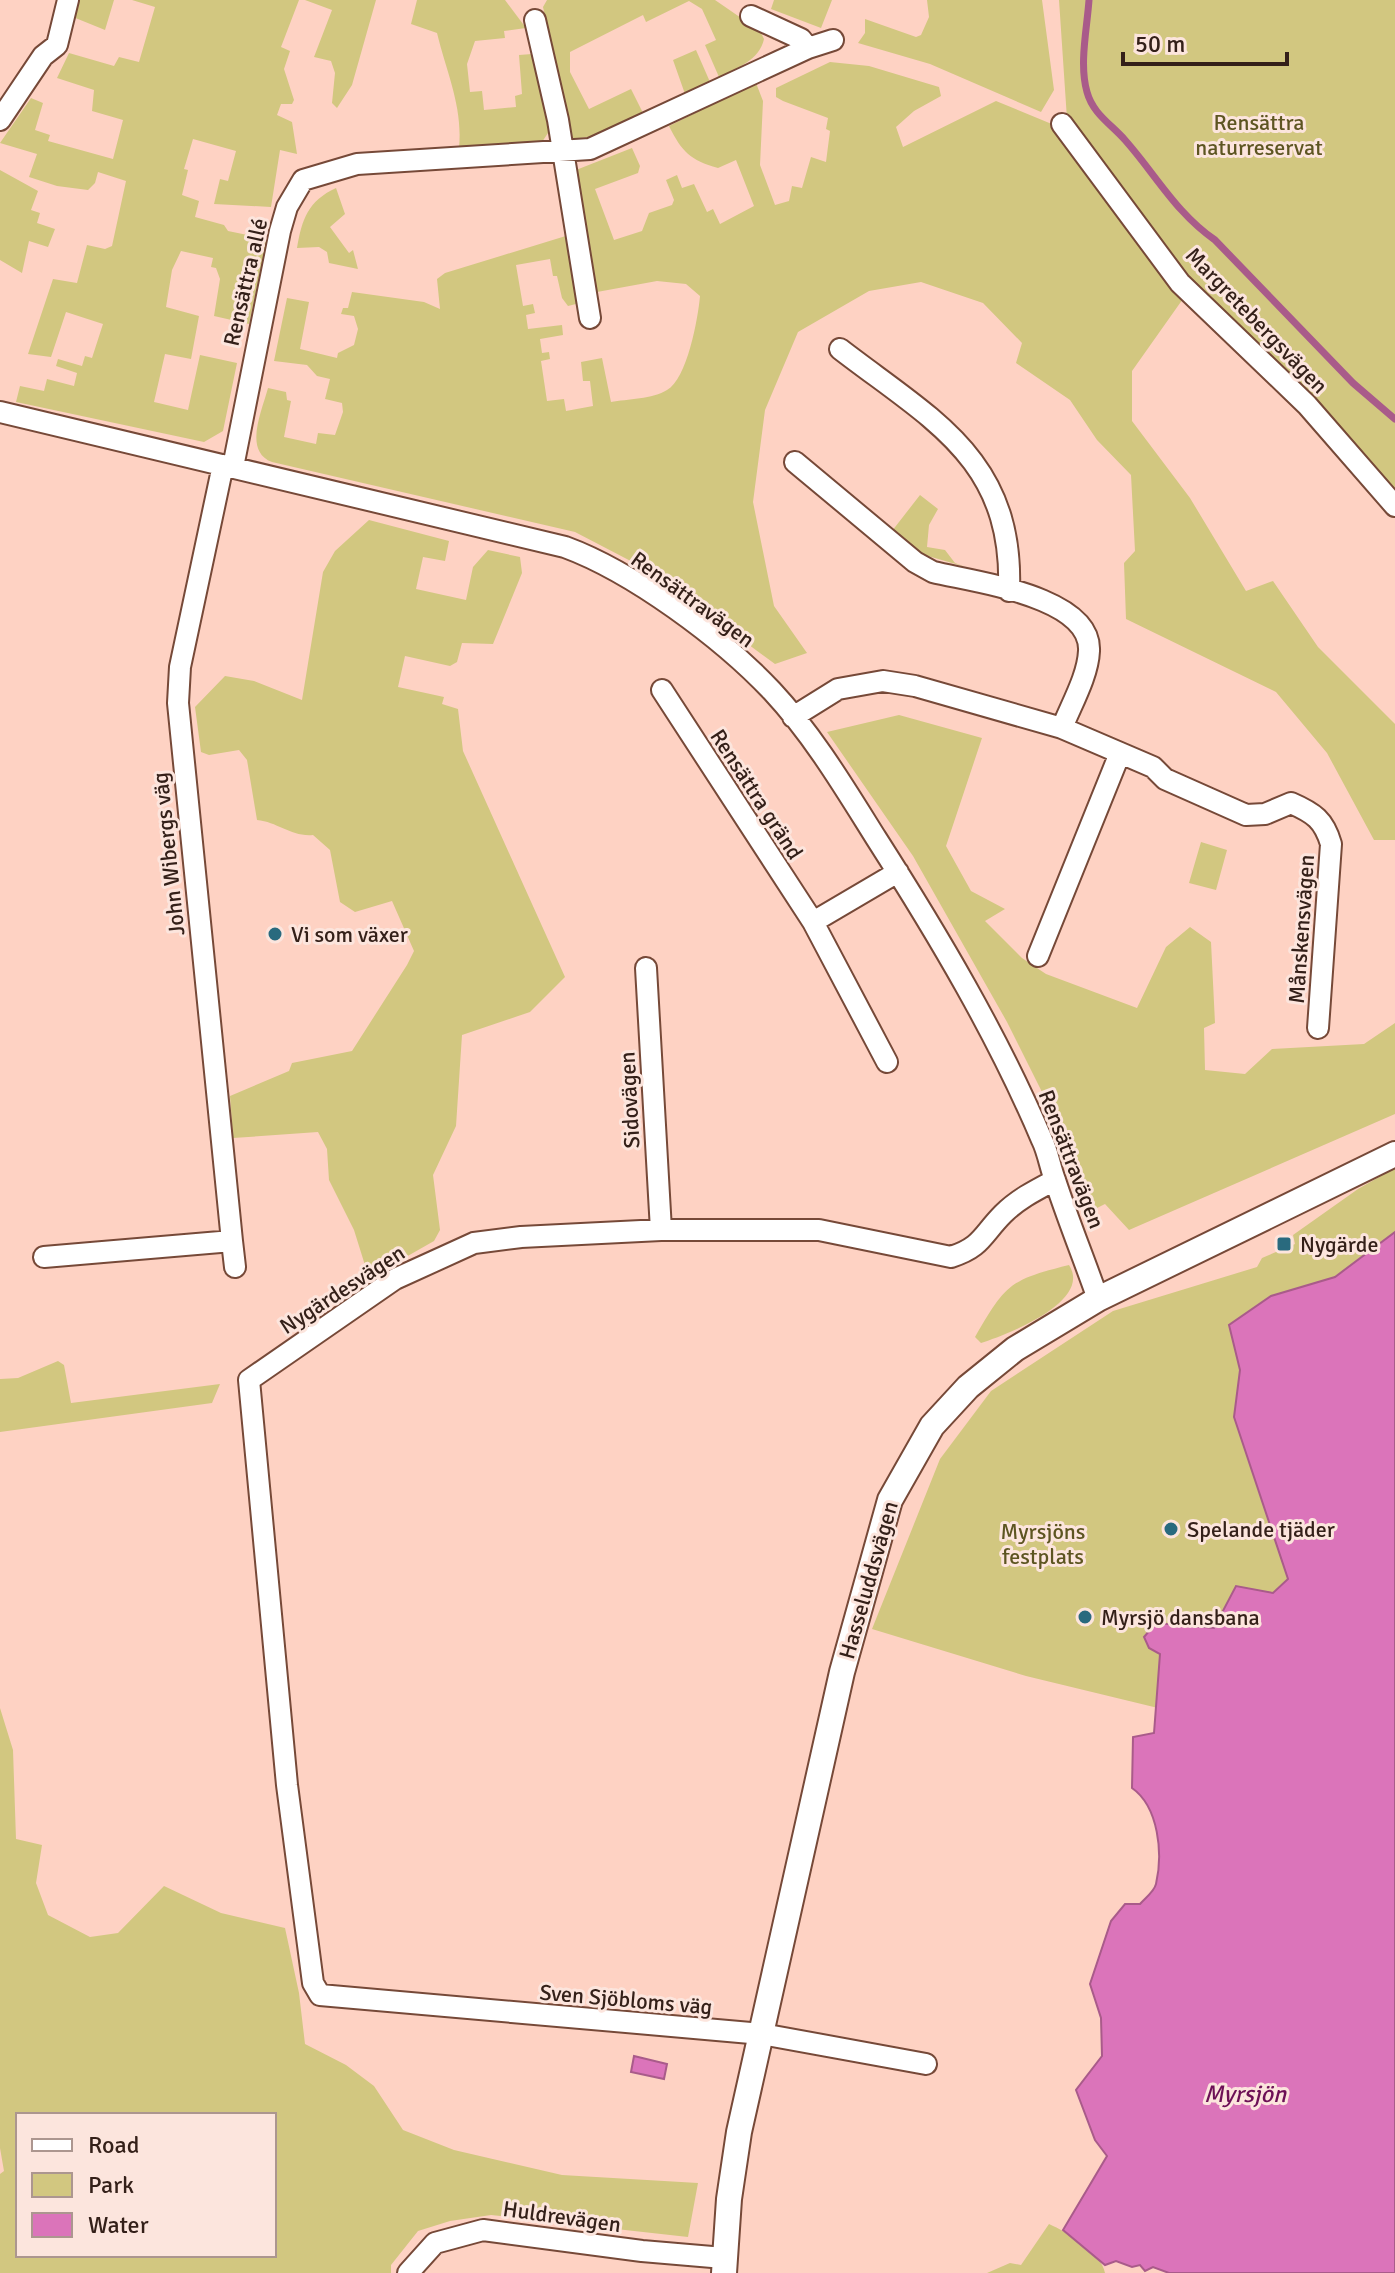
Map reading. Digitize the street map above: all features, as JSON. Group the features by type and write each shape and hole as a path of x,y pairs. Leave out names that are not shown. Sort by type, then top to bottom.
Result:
{"street":[{"path":"0,120 43,56 57,45 68,0"},
{"path":"751,16 801,39 808,48"},
{"path":"535,20 562,151 590,318"},
{"name":"Rensättra allé","path":"228,466 280,231 287,207 303,180 357,164 590,149 637,130 808,48 833,40"},
{"name":"Margretebergsvägen","path":"1062,124 1180,283 1307,405 1395,506"},
{"path":"840,349 956,440 977,464 990,490 1010,558 1009,591"},
{"name":"Rensättravägen","path":"0,412 565,547 592,557 689,620 741,661 817,745 898,872 1018,1086 1044,1144 1098,1299"},
{"path":"795,462 915,562 933,572 1052,603 1074,616 1085,632 1089,650 1062,728"},
{"name":"John Wibergs väg","path":"228,466 180,667 178,703 235,1267"},
{"name":"Månskensvägen","path":"793,717 838,689 883,681 915,686 1062,728 1153,767 1165,779 1246,815 1265,814 1291,803 1323,822 1331,844 1318,1028"},
{"name":"Rensättra gränd","path":"662,690 813,922 887,1062"},
{"path":"1038,956 1120,753"},
{"path":"813,922 898,872"},
{"name":"Sidovägen","path":"646,968 661,1230"},
{"name":"Hasseluddsvägen","path":"724,2265 739,2132 828,1729 892,1494 932,1426 968,1387 1015,1349 1098,1299 1395,1154"},
{"name":"Nygärdesvägen","path":"320,1995 313,1983 290,1813 249,1380 395,1279 474,1243 521,1237 661,1230 819,1230 951,1257 969,1251 984,1240 1000,1217 1021,1198 1055,1180"},
{"path":"44,1257 232,1241"},
{"name":"Sven Sjöbloms väg","path":"320,1995 762,2034 926,2064"},
{"name":"Huldrevägen","path":"408,2273 435,2243 483,2230 724,2265"}],"green space":[{"path":"77,0 114,0 105,30 73,17"},
{"path":"132,0 299,0 281,47 290,51 284,69 294,100 292,104 281,104 277,115 292,122 297,154 280,150 271,207 214,204 220,179 228,181 236,151 193,139 184,169 188,170 182,195 199,201 195,217 224,225 228,231 267,239 249,324 214,316 220,279 216,268 211,267 213,258 181,251 172,270 166,307 199,316 191,359 165,354 154,402 188,410 200,355 237,363 223,431 204,442 16,402 20,386 44,391 47,379 74,386 77,373 56,366 58,359 82,366 85,356 92,358 103,324 66,312 51,357 28,354 53,279 77,283 87,245 105,249 112,246 126,181 98,172 95,183 88,190 57,186 29,177 37,154 0,143 31,98 43,103 35,130 50,135 48,141 113,159 123,120 92,111 94,90 57,78 69,53 114,66 119,57 139,62 155,7"},
{"path":"305,0 376,0 352,85 337,108 332,103 335,73 331,61 314,57 332,10"},
{"path":"417,0 505,0 526,28 504,31 505,38 475,41 467,64 470,92 482,91 484,110 516,107 515,96 522,94 519,55 532,54 550,130 542,142 459,148 459,118 437,33 411,24"},
{"path":"547,0 715,0 760,31 764,39 753,58 719,77 705,45 716,40 702,9 689,1 646,22 643,15 570,52 570,72 589,109 631,89 644,115 602,135 573,139 543,7"},
{"path":"774,0 832,0 821,28 771,9"},
{"path":"927,0 1042,0 1054,90 1041,112 930,64 858,43 865,33 865,19 916,37 921,35 929,17"},
{"name":"Rensättra naturreservat","path":"1059,0 1395,0 1395,491 1326,409 1184,275 1125,191 1067,119"},
{"path":"696,50 710,82 685,94 673,60"},
{"path":"830,62 869,66 939,87 941,96 914,111 896,127 903,147 996,101 1059,127 1185,296 1132,371 1132,421 1190,498 1246,591 1273,581 1318,647 1395,724 1395,840 1374,840 1327,753 1276,692 1126,619 1124,563 1135,551 1131,475 1097,440 1070,400 1016,363 1022,343 983,303 921,282 869,291 798,332 765,410 753,502 774,606 807,653 775,664 646,569 575,532 272,462 263,457 256,440 268,388 286,392 287,400 291,401 284,437 316,444 318,433 335,435 343,412 342,403 325,399 330,379 317,376 307,365 274,361 287,298 309,302 300,349 337,358 338,353 354,345 358,329 354,316 341,314 343,308 348,308 352,292 424,302 440,309 437,279 445,273 569,235 580,303 568,306 562,298 550,259 516,265 523,306 533,304 535,313 526,315 528,329 562,325 563,335 540,339 542,353 549,352 550,359 541,361 547,401 564,399 566,411 593,406 590,381 583,381 581,362 602,358 611,402 647,397 667,390 674,384 686,361 700,296 686,284 657,281 597,292 576,170 632,148 640,166 638,173 595,189 614,240 642,231 649,213 672,205 674,200 666,180 677,175 682,188 694,184 707,212 713,209 720,224 754,206 736,160 718,168 700,162 683,149 669,126 756,83 763,101 760,165 775,205 789,201 792,186 802,188 811,157 826,162 830,131 826,129 828,118 776,97 776,88"},
{"path":"0,170 38,191 31,210 40,213 37,223 55,229 48,247 29,241 22,273 0,260"},
{"path":"336,188 345,214 330,227 349,253 353,250 358,269 329,263 327,252 319,247 297,248 308,212 326,193"},
{"path":"920,495 938,509 929,525 927,547 945,550 955,563 966,567 921,554 892,531"},
{"path":"369,520 449,541 445,561 423,557 416,589 466,600 473,567 488,550 520,557 522,573 493,644 462,643 457,662 450,666 405,656 398,687 444,697 442,704 458,709 463,751 565,977 530,1012 462,1035 456,1126 433,1175 440,1230 434,1241 369,1278 354,1230 329,1180 327,1149 318,1132 233,1138 230,1096 289,1071 292,1063 352,1051 414,951 392,901 355,912 340,902 330,850 313,835 298,834 257,820 247,760 239,750 209,755 201,752 195,707 225,676 254,681 302,700 323,572 335,551"},
{"path":"899,715 982,738 946,846 971,891 1005,909 985,921 1022,958 1046,974 1137,1008 1166,947 1190,927 1211,942 1215,1023 1204,1028 1205,1070 1245,1074 1272,1049 1364,1044 1395,1023 1395,1114 1129,1230 1105,1204 1089,1212 1053,1114 1007,1022 913,856 827,732"},
{"path":"1201,842 1227,850 1216,890 1189,883"},
{"name":"Myrsjöns festplats","path":"1395,1168 1395,1232 1335,1277 1271,1296 1230,1325 1240,1370 1234,1417 1288,1579 1273,1593 1236,1586 1214,1629 1156,1623 1160,1654 1158,1708 1026,1676 872,1629 940,1459 991,1391 1113,1311 1257,1267 1262,1258 1295,1244 1293,1235 1358,1189"},
{"path":"1069,1265 1073,1279 1069,1292 1058,1304 1009,1333 981,1343 975,1337 994,1306 1011,1287 1033,1275"},
{"path":"58,1361 64,1365 71,1403 220,1384 212,1403 0,1432 0,1379 18,1378"},
{"path":"0,1708 13,1750 16,1839 42,1845 36,1883 48,1915 90,1937 118,1933 164,1886 221,1913 285,1928 299,1993 305,2044 346,2065 374,2086 403,2130 454,2150 562,2175 698,2183 688,2237 491,2215 450,2221 418,2231 391,2265 391,2273 0,2273 0,2174 4,2171 0,2148"},
{"path":"1049,2224 1091,2251 1105,2273 987,2273 1010,2263 1021,2265"}],"water":[{"name":"Myrsjön","path":"1395,1232 1395,2273 1169,2273 1153,2267 1145,2271 1140,2265 1132,2267 1116,2261 1105,2265 1063,2230 1107,2156 1095,2140 1076,2090 1102,2056 1101,2018 1090,1984 1111,1921 1125,1904 1140,1904 1149,1895 1155,1887 1158,1872 1159,1845 1153,1819 1141,1796 1132,1788 1133,1737 1154,1733 1160,1654 1149,1648 1144,1637 1156,1623 1214,1628 1236,1586 1273,1593 1288,1579 1234,1417 1240,1370 1229,1325 1271,1296 1335,1277"},
{"path":"634,2056 667,2064 664,2079 631,2072"}],"waterway":[{"path":"1089,0 1084,70 1087,92 1094,107 1189,218 1215,240 1353,383 1395,419"}],"place":[{"name":"Vi som växer","path":"275,934"},
{"name":"Nygärde","path":"1284,1244"},
{"name":"Spelande tjäder","path":"1171,1529"},
{"name":"Myrsjö dansbana","path":"1085,1617"}]}
